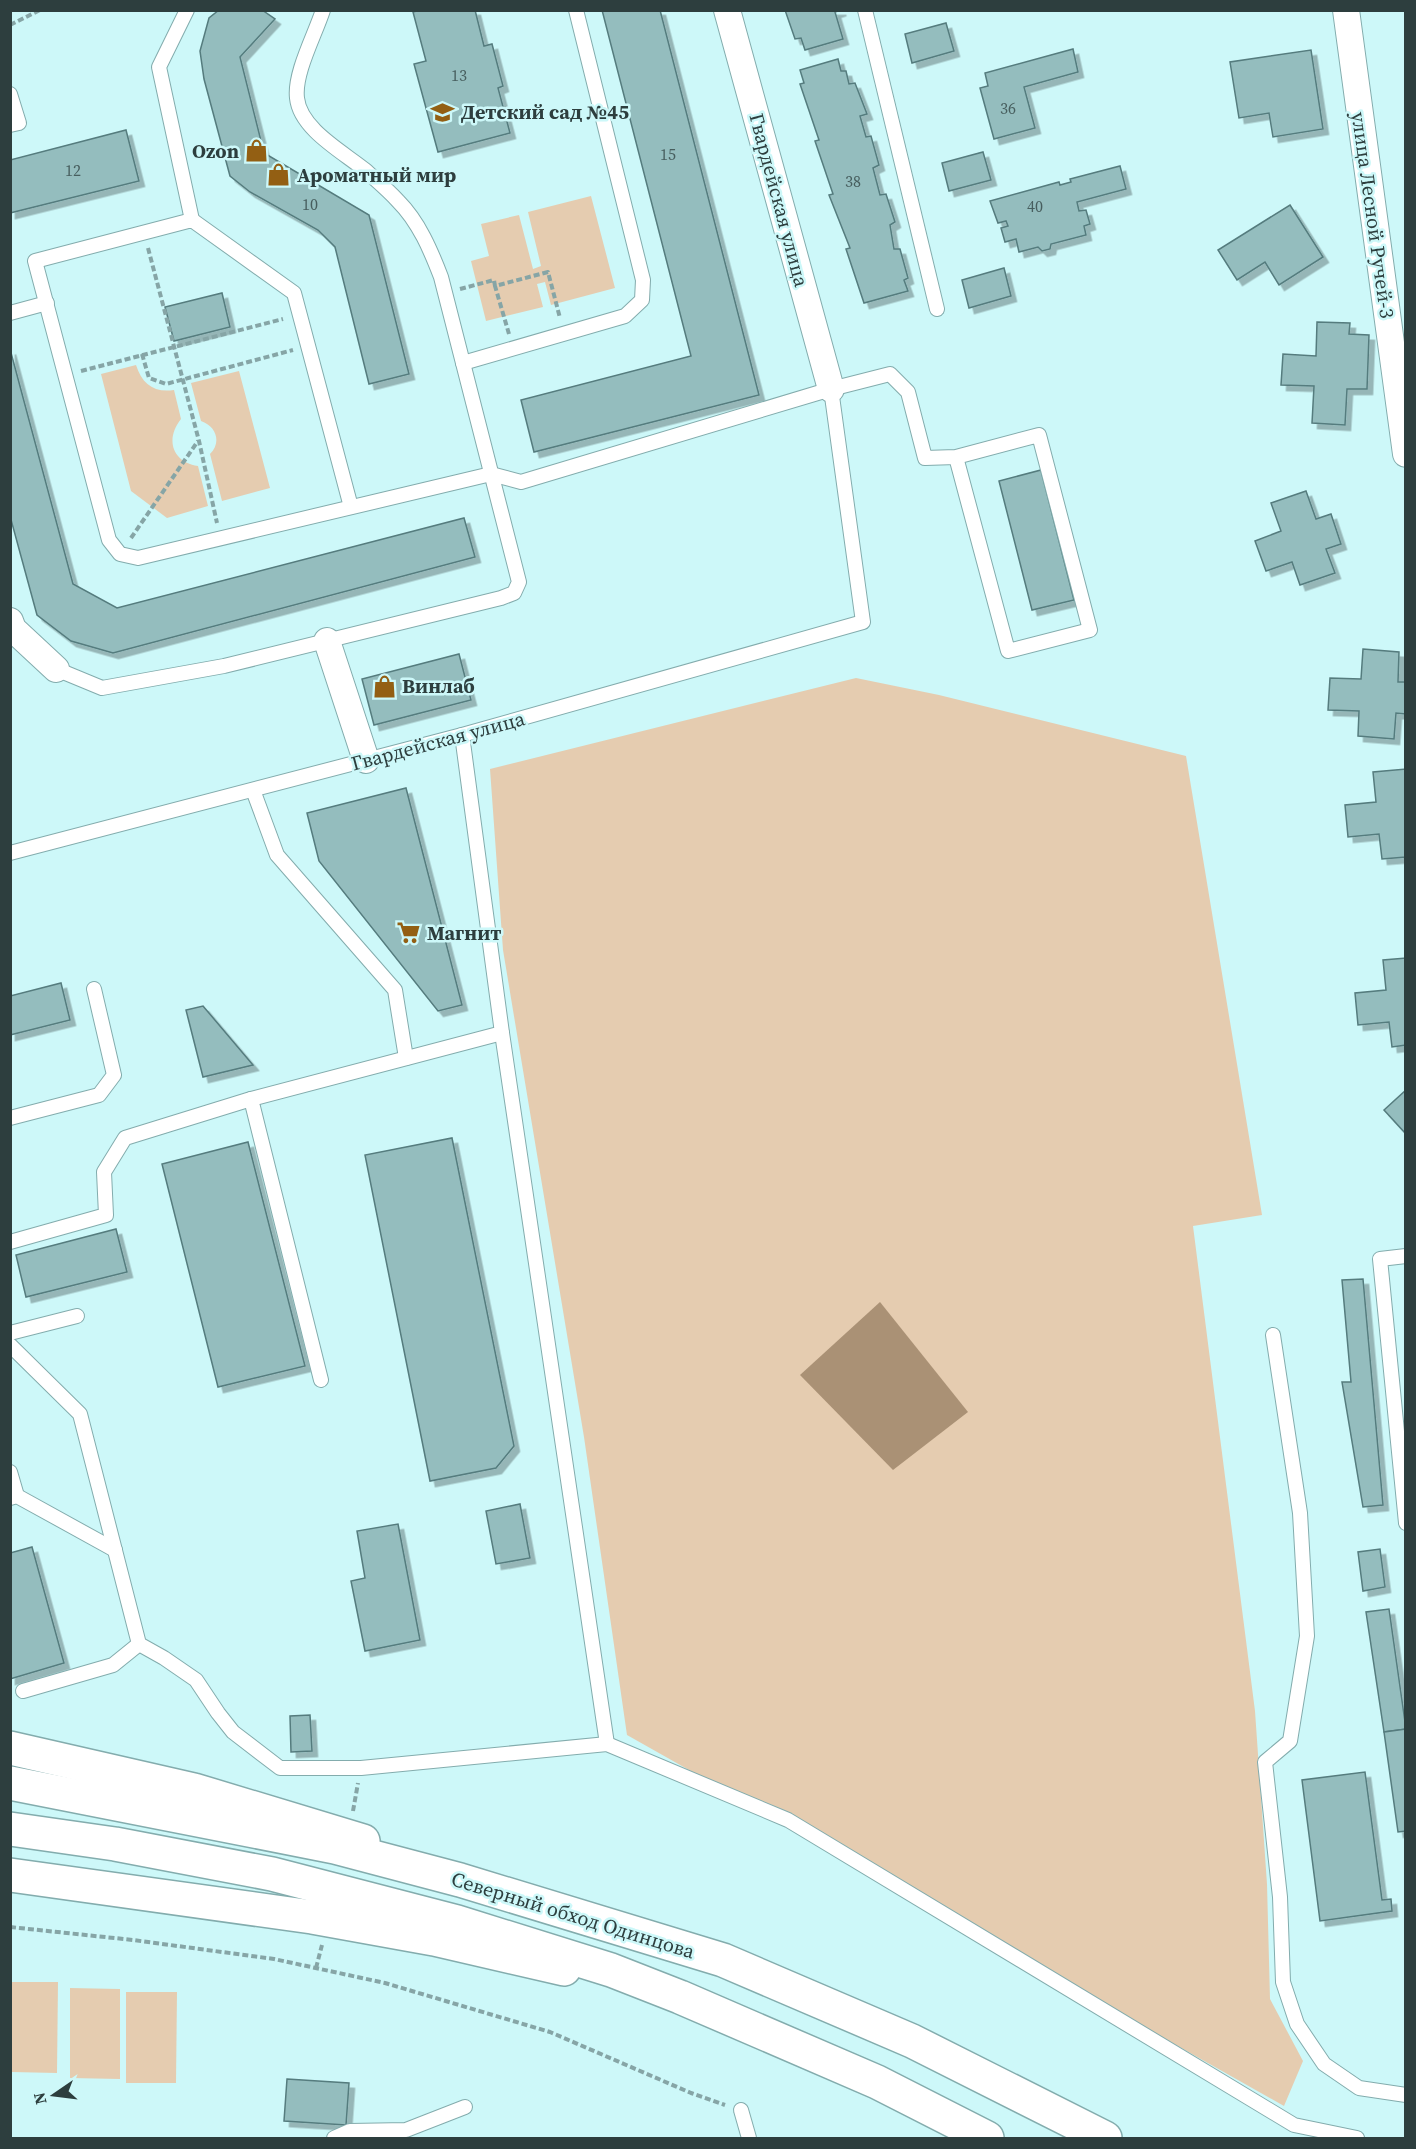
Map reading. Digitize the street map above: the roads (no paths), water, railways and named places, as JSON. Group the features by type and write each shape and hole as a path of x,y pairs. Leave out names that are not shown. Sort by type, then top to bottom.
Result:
{"main road":[{"path":"10,1748 194,1790 350,1836 460,1880"},
{"name":"Северный обход Одинцова","path":"10,1784 335,1847 460,1880 723,1960 912,2041 1105,2139"},
{"name":"Северный обход Одинцова","path":"10,1828 115,1844 272,1874 456,1922 611,1970 680,1997 877,2082 987,2139"},
{"path":"10,1875 312,1917 434,1939 680,1997"}],"street":[{"name":"Гвардейская улица","path":"727,10 831,389"},
{"name":"улица Лесной Ручей-3","path":"1346,10 1406,454"},
{"path":"10,621 13,629 56,669"},
{"path":"327,640 366,760"}],"lane":[{"path":"187,10 159,67 192,220 294,292 351,507"},
{"path":"56,669 102,688 224,666 501,598 514,593 519,582 434,258 419,229 400,203 365,170 327,142 303,117 297,98 300,73 323,10"},
{"path":"463,363 625,315 642,300 643,280 576,10"},
{"path":"865,10 937,309"},
{"path":"10,94 19,123 10,125"},
{"path":"192,220 35,261 109,540 120,554 138,558 491,474 521,482 831,389 890,374 908,392 925,458 956,457 1039,435 1090,630 1008,651 956,457"},
{"path":"10,313 47,303"},
{"name":"Гвардейская улица","path":"10,853 462,735 863,622 831,389"},
{"path":"462,735 502,1033 607,1744"},
{"path":"253,790 277,855 395,990 406,1058"},
{"path":"10,1118 99,1095 114,1075 94,989"},
{"path":"10,1242 106,1215 104,1172 125,1138 250,1099 502,1033"},
{"path":"250,1099 321,1380"},
{"path":"1406,1256 1380,1258 1406,1523"},
{"path":"10,1333 77,1316"},
{"path":"1274,1335 1300,1513 1307,1636 1290,1741 1265,1762 1280,1897 1283,1982 1297,2024 1324,2064 1359,2088 1406,2094"},
{"path":"10,1345 80,1414 139,1644 196,1680 233,1732 280,1768 361,1768 607,1744 788,1820 1294,2125 1357,2139"},
{"path":"10,1472 14,1497 115,1550"},
{"path":"23,1691 113,1665 139,1644"},
{"path":"334,2139 350,2131 406,2130 465,2108"},
{"path":"741,2110 749,2139"}],"place":[{"name":"Детский сад №45","path":"443,112"},
{"name":"Ozon","path":"257,151"},
{"name":"Ароматный мир","path":"279,175"},
{"name":"Винлаб","path":"384,686"},
{"name":"Магнит","path":"409,933"}]}
